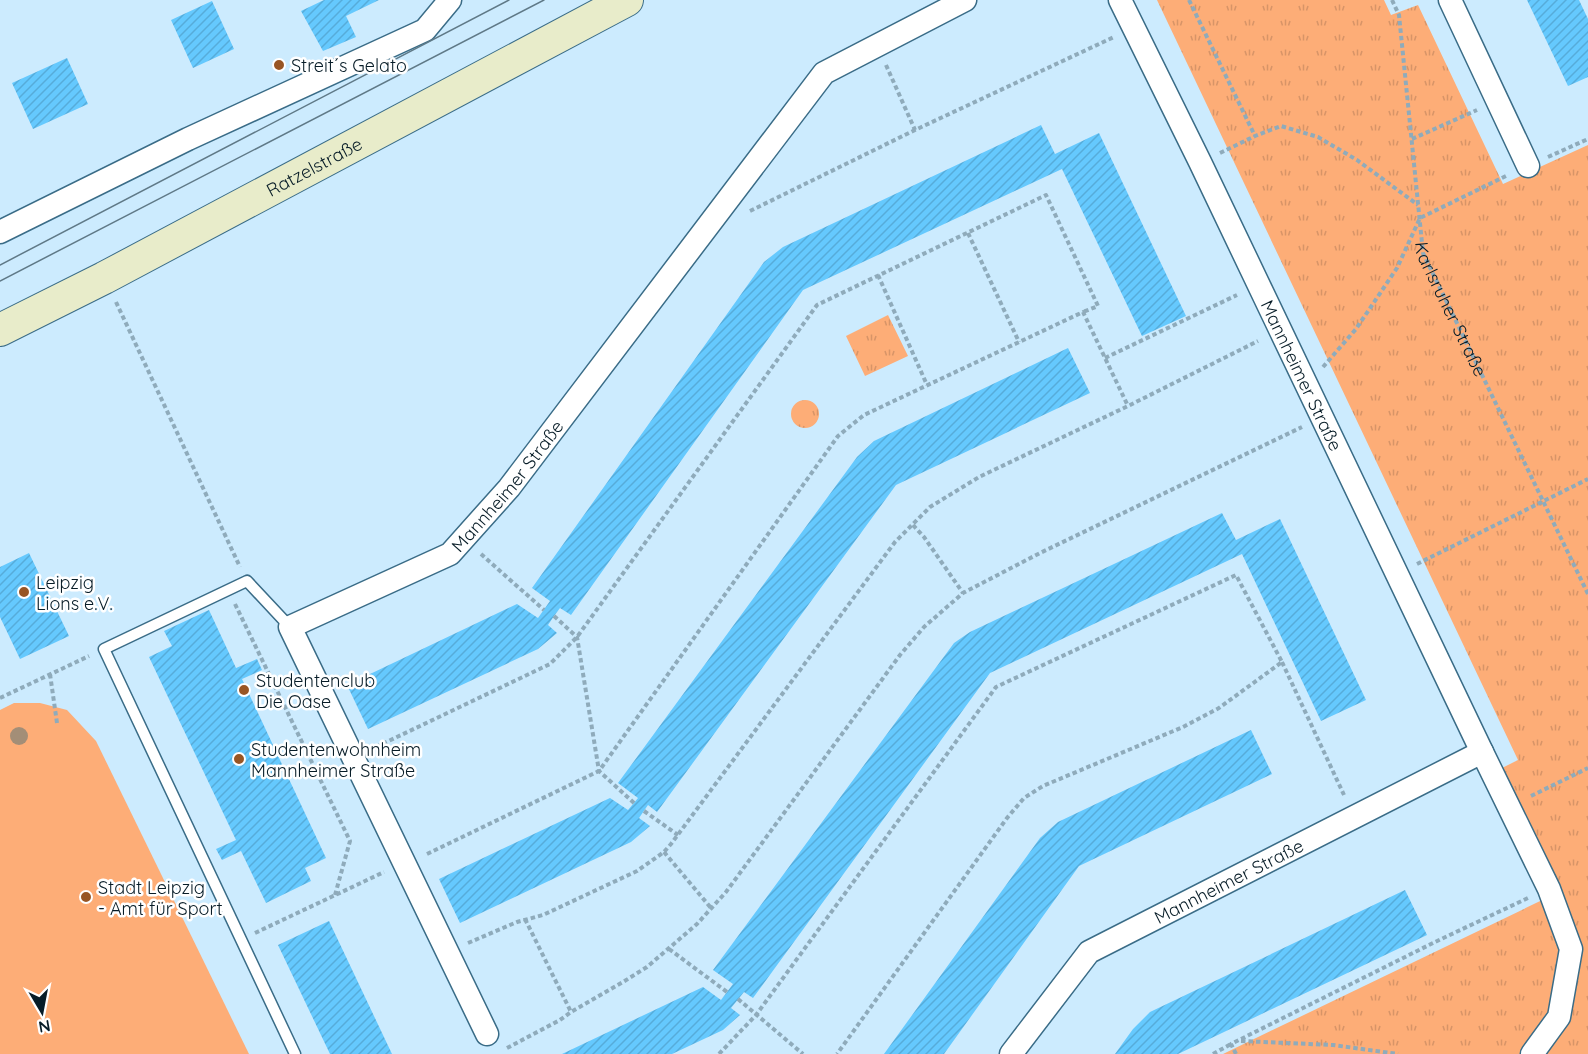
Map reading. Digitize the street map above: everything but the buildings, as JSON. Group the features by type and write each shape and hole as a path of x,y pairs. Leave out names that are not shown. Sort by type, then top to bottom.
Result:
{"main road":[{"name":"Ratzelstraße","path":"0,330 104,278 627,0"}],"street":[{"path":"0,232 188,139 425,30 450,0"},
{"name":"Mannheimer Straße","path":"290,627 450,554 509,488 824,73 965,0"},
{"name":"Mannheimer Straße","path":"1120,0 1549,889 1571,949 1559,1017 1532,1054"},
{"path":"1450,0 1528,165"},
{"path":"290,627 487,1034"},
{"name":"Mannheimer Straße","path":"1011,1054 1089,952 1482,752"}],"lane":[{"path":"290,627 247,581 104,649 295,1054"}],"path":[{"path":"1189,0 1255,136"},
{"name":"Karlsruher Straße","path":"1392,0 1399,15 1423,253 1588,594"},
{"path":"743,215 915,130 1134,28"},
{"path":"878,45 915,130"},
{"path":"1412,139 1498,101"},
{"path":"1200,162 1281,126 1318,138 1358,160 1418,205"},
{"path":"1307,386 1356,329 1397,268 1419,219 1498,180"},
{"path":"376,747 550,664 577,637 817,304 1046,195 1098,306 864,415 838,436 599,771 427,854"},
{"path":"968,233 1019,342"},
{"path":"878,275 927,385"},
{"path":"104,278 247,581"},
{"path":"1106,358 1258,284"},
{"path":"1083,312 1128,406"},
{"path":"447,953 517,922 543,915 638,871 664,852 895,542 930,507 979,477 1128,406 1280,329"},
{"path":"507,1048 560,1020 647,967 696,924 726,892 900,655 924,627 963,593 1040,553 1321,417"},
{"path":"1397,574 1588,479"},
{"path":"913,525 963,593"},
{"path":"464,539 544,610"},
{"path":"719,1054 756,1015 996,687 1236,575 1282,662 1355,817"},
{"path":"228,590 350,841 335,895"},
{"path":"554,616 577,637 599,771 634,803"},
{"path":"0,698 104,649"},
{"path":"837,1054 1007,818 1024,798 1043,786 1183,727 1219,708 1282,662"},
{"path":"50,674 57,723"},
{"path":"1509,807 1588,768"},
{"path":"644,811 678,835"},
{"path":"664,852 711,908"},
{"path":"241,939 404,863"},
{"path":"1213,1054 1435,942 1549,889"},
{"path":"525,919 571,1012"},
{"path":"669,949 728,992"},
{"path":"738,999 803,1054"},
{"path":"1238,1041 1333,1045 1398,1054"},
{"path":"1231,1044 1236,1054"}],"green space":[{"path":"1157,0 1384,0 1391,15 1418,5 1503,184 1588,145 1588,1054 1223,1054 1561,891 1502,768 1518,760"},
{"path":"888,315 908,356 865,376 846,336"},
{"path":"805,400 815,404 819,414 815,424 805,428 795,424 791,414 795,404"},
{"name":"Stadt Leipzig - Amt für Sport","path":"14,703 40,703 67,710 96,741 249,1054 0,1054 0,710"}],"tram line":[{"path":"0,265 509,0"},
{"path":"0,281 544,0"}],"place":[{"name":"Streit´s Gelato","path":"279,65"},
{"name":"Leipzig Lions e.V.","path":"24,592"},
{"name":"Studentenclub Die Oase","path":"244,690"},
{"name":"Studentenwohnheim Mannheimer Straße","path":"239,759"},
{"name":"Stadt Leipzig - Amt für Sport","path":"86,897"}]}
